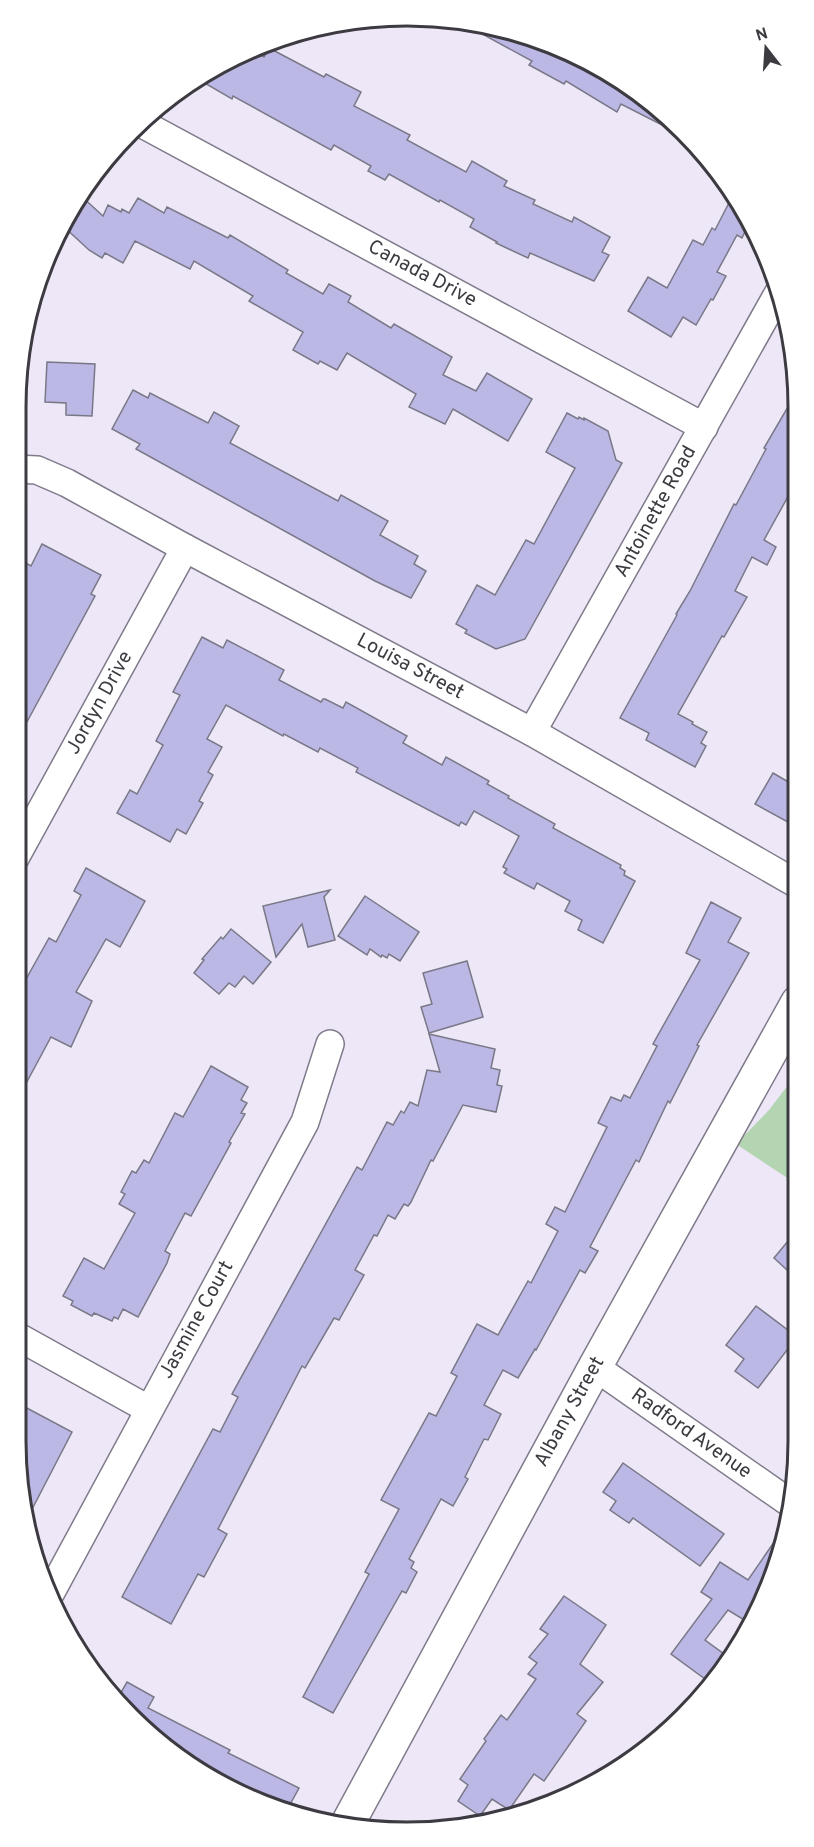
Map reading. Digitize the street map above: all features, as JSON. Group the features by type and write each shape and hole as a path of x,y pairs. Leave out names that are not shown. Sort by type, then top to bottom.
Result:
{"street":[{"name":"Canada Drive","path":"148,127 704,427"},
{"name":"Antoinette Road","path":"532,732 774,301"},
{"name":"Louisa Street","path":"25,469 37,470 67,483 532,732 788,879"},
{"name":"Jordyn Drive","path":"25,840 185,548"},
{"name":"Albany Street","path":"351,1817 595,1367 788,1020"},
{"name":"Jasmine Court","path":"55,1585 305,1122 330,1044"},
{"path":"25,1341 148,1409"},
{"name":"Radford Avenue","path":"595,1367 784,1499"}],"green space":[{"path":"788,1085 788,1178 736,1144 769,1110"}],"building":[{"path":"480,33 530,46 576,65 619,90 664,125 621,104 617,112 566,81 564,84 529,65 532,61"},
{"path":"273,50 324,77 326,74 361,92 354,106 410,135 407,140 466,172 472,161 507,181 504,186 535,200 533,204 572,222 574,217 610,237 602,252 609,255 594,281 530,253 528,258 496,243 470,227 474,219 440,200 439,202 389,174 385,180 368,171 371,166 334,145 331,150 233,96 232,99 205,84 238,65 261,55 264,57 266,53"},
{"path":"138,198 164,213 167,207 228,238 230,235 288,270 286,273 323,294 329,284 351,296 348,302 391,328 394,324 452,357 443,375 476,391 487,373 532,399 508,441 453,409 445,424 409,407 416,394 347,353 337,370 320,361 318,364 293,350 303,332 249,301 253,296 194,261 190,269 135,241 123,263 105,253 102,258 89,250 69,231 86,201 103,216 108,205 121,212 122,209 129,213"},
{"path":"729,203 745,231 742,238 737,235 717,272 726,276 696,325 683,317 671,337 628,311 648,277 667,288 693,240 703,245 712,228 715,230"},
{"path":"47,362 95,364 92,416 66,415 66,403 45,402"},
{"path":"133,390 148,398 150,393 208,423 214,412 239,426 230,443 338,501 341,495 388,521 380,535 418,556 414,564 426,571 411,598 375,581 136,449 140,444 112,429"},
{"path":"788,407 788,496 764,540 776,547 767,565 752,557 735,591 747,597 678,714 707,732 701,743 706,746 695,767 646,740 649,733 620,718 690,591 734,504 736,505 766,449 764,448"},
{"path":"567,413 578,419 579,417 584,420 584,418 608,431 616,460 622,463 525,639 496,649 465,633 467,630 456,624 477,585 495,595 526,540 534,544 575,468 546,452"},
{"path":"42,544 101,575 91,594 95,596 25,726 25,563 31,566"},
{"path":"202,637 223,648 227,640 284,670 279,680 321,702 325,699 343,708 346,702 407,736 403,743 442,765 446,757 489,781 487,784 509,796 508,798 555,824 553,828 621,865 620,868 625,871 624,875 635,881 603,943 578,930 582,920 565,911 570,901 537,883 534,889 504,873 507,869 503,867 519,836 474,811 466,825 461,822 459,826 356,772 358,768 320,748 318,752 284,734 283,736 226,705 207,739 222,747 208,772 213,775 199,801 203,803 186,834 177,829 170,842 117,813 130,790 137,794 163,745 156,741 180,695 173,692"},
{"path":"773,773 788,782 788,822 755,804"},
{"path":"86,868 145,901 120,947 106,939 76,992 92,1001 71,1047 51,1037 25,1085 25,981 49,938 56,942 81,895 74,891"},
{"path":"330,890 324,897 335,940 308,947 302,924 276,957 263,906"},
{"path":"365,896 419,932 400,961 389,954 387,958 382,955 381,957 370,949 367,955 338,936"},
{"path":"711,902 741,918 728,942 749,953 697,1045 699,1046 670,1103 668,1101 639,1162 636,1160 590,1247 598,1251 585,1273 580,1270 518,1378 503,1370 484,1405 501,1414 488,1440 484,1439 465,1477 468,1479 453,1506 441,1499 409,1559 414,1562 411,1568 417,1572 406,1593 402,1591 333,1713 303,1697 369,1574 365,1572 399,1509 381,1500 429,1413 436,1416 457,1376 451,1373 477,1324 498,1335 528,1281 531,1283 558,1231 546,1224 555,1207 565,1212 607,1127 598,1123 611,1097 621,1101 624,1095 630,1098 657,1046 653,1044 700,960 686,953"},
{"path":"231,929 271,962 253,984 244,976 235,987 229,983 219,994 194,973 204,960 202,959"},
{"path":"467,961 483,1017 429,1033 421,1007 432,1004 423,973"},
{"path":"429,1034 495,1049 491,1068 500,1070 497,1085 502,1086 496,1112 463,1105 433,1161 431,1160 411,1202 408,1206 404,1204 395,1219 388,1215 377,1236 374,1235 355,1270 364,1275 339,1320 334,1318 305,1368 302,1366 218,1529 227,1534 204,1577 198,1574 171,1624 122,1597 213,1429 220,1432 238,1397 232,1394 357,1167 362,1170 387,1122 393,1125 401,1111 404,1113 410,1102 418,1106 427,1070 440,1072"},
{"path":"211,1066 248,1087 241,1100 247,1103 241,1113 245,1114 191,1216 185,1213 165,1251 170,1254 167,1263 138,1317 123,1309 118,1319 114,1317 112,1321 94,1313 92,1316 71,1305 73,1301 63,1296 84,1258 104,1269 135,1213 119,1204 125,1194 121,1192 132,1171 136,1173 144,1160 149,1163 175,1113 183,1117"},
{"path":"788,1241 788,1271 774,1258"},
{"path":"756,1306 788,1330 788,1349 758,1388 735,1371 744,1359 726,1345"},
{"path":"25,1407 72,1432 32,1509 26,1465"},
{"path":"623,1463 724,1534 700,1566 633,1518 629,1523 610,1510 616,1501 603,1492"},
{"path":"776,1540 759,1586 743,1619 728,1610 705,1640 723,1653 705,1679 671,1654 712,1599 701,1592 720,1562 748,1580"},
{"path":"564,1596 606,1625 580,1664 603,1682 577,1714 586,1721 544,1781 534,1774 511,1807 507,1809 492,1799 481,1814 478,1815 458,1801 468,1785 460,1779 501,1715 507,1720 536,1679 528,1674 537,1663 529,1657 548,1634 540,1629"},
{"path":"127,1682 154,1697 148,1708 230,1750 228,1753 299,1788 291,1803 238,1782 195,1757 155,1727 121,1693"}]}
